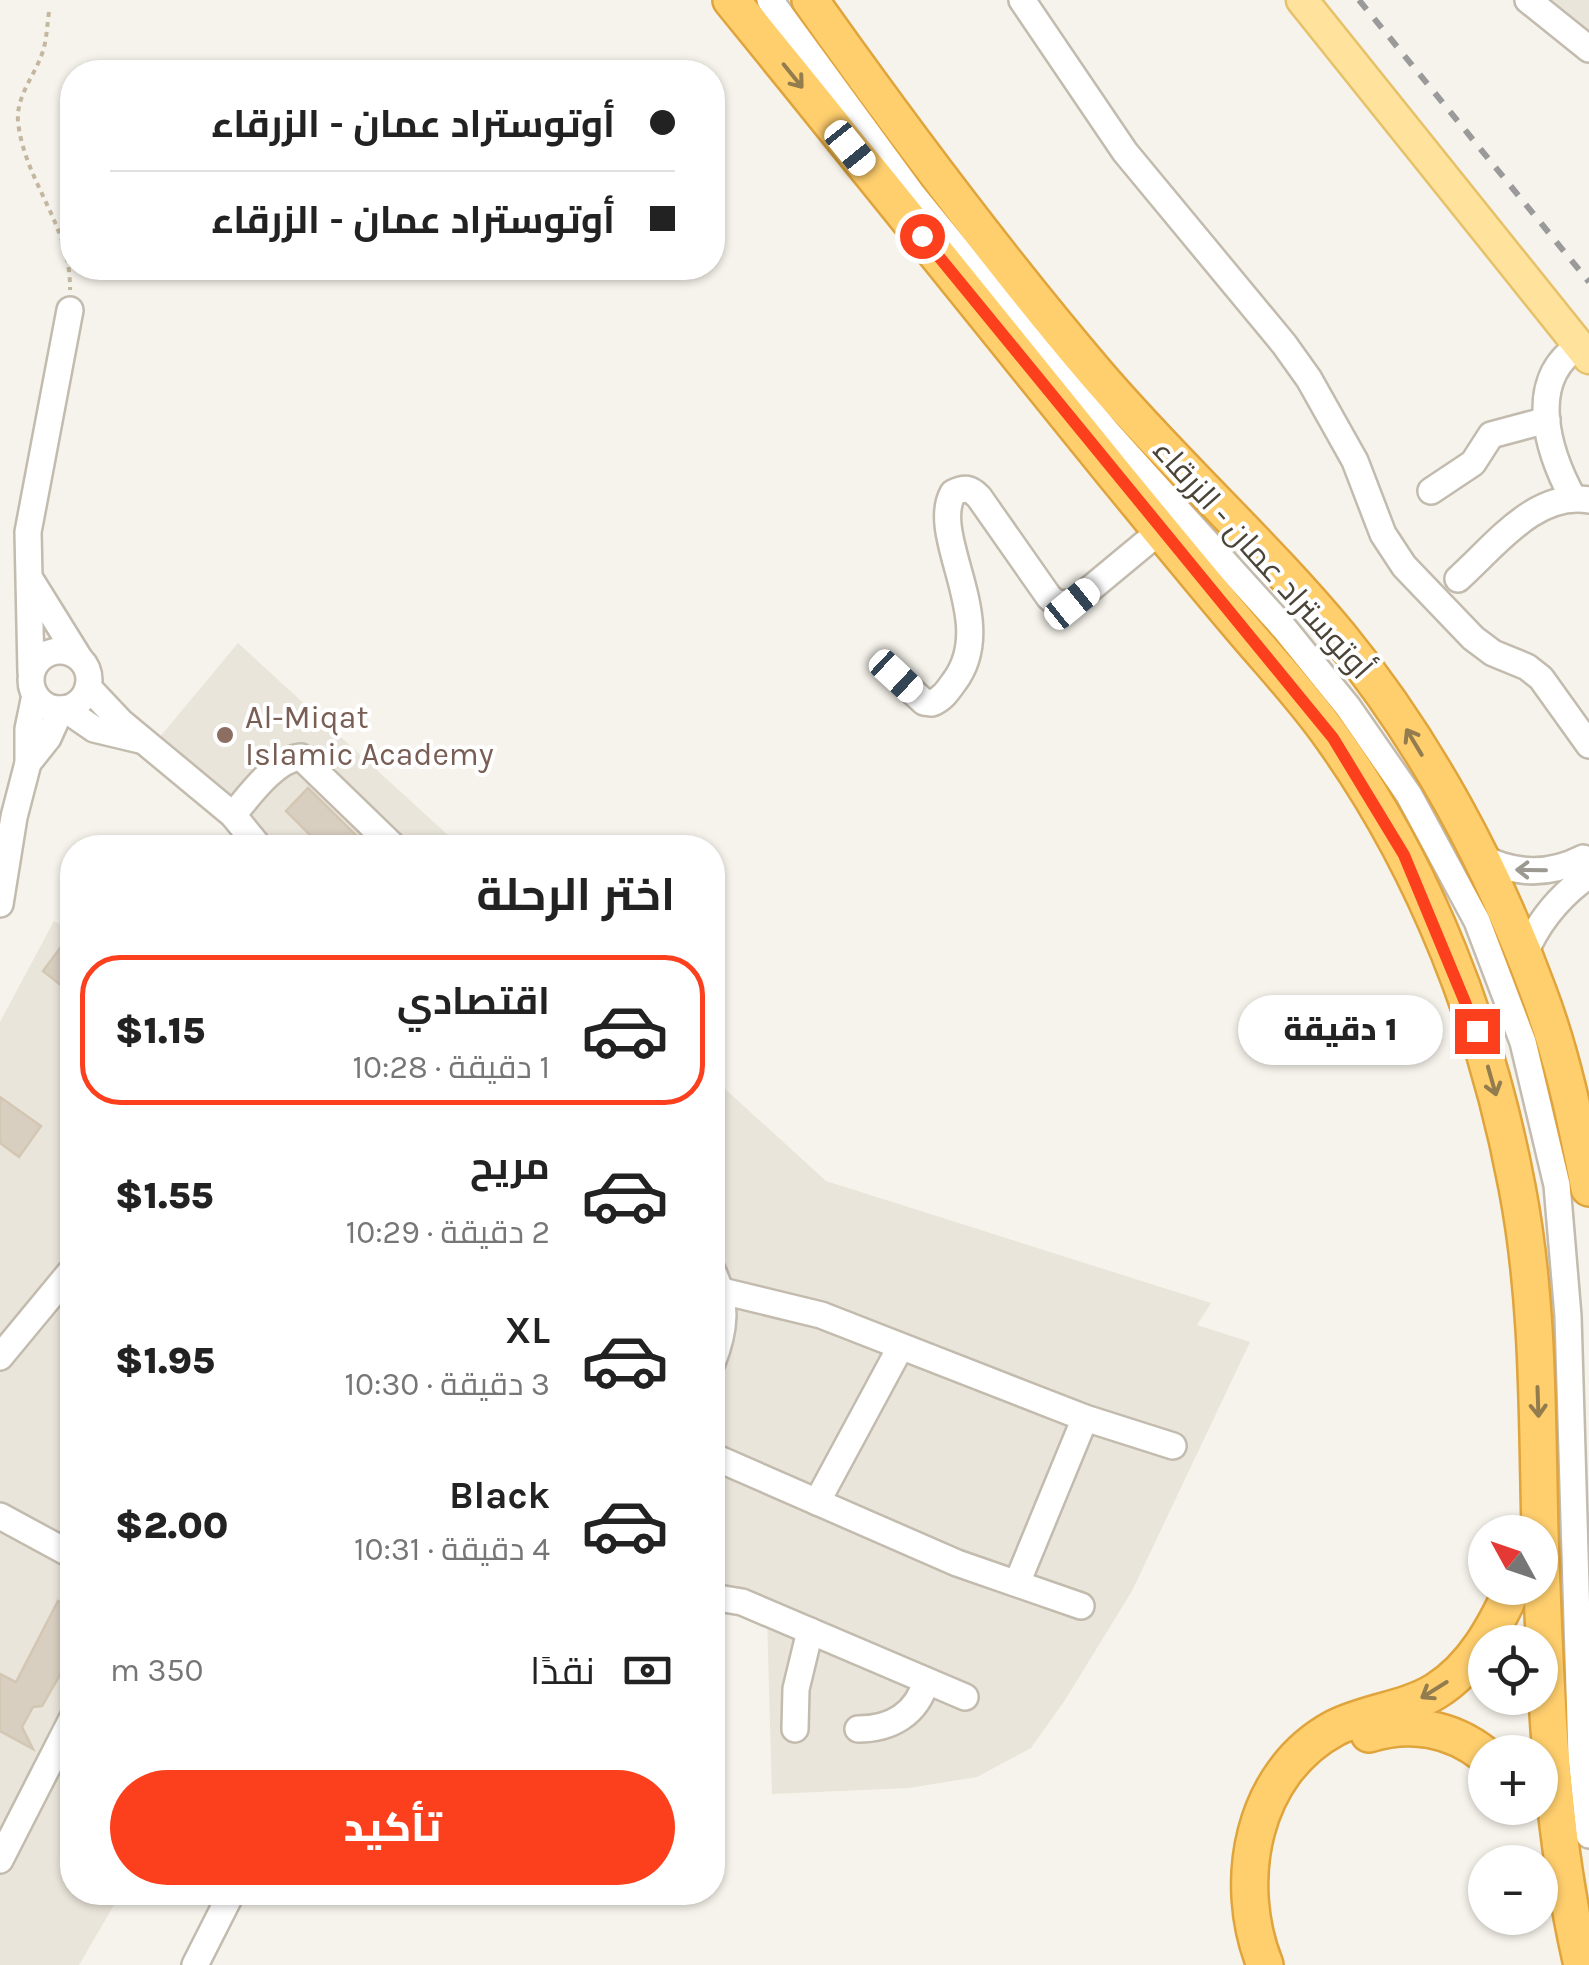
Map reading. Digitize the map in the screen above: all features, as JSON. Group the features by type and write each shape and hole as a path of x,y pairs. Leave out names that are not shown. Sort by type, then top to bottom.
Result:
{"highway":[{"name":"أوتوستراد عمان - الزرقاء","path":"732,0 1160,531 1307,704 1356,773 1404,855 1460,986 1487,1062 1506,1133 1526,1245 1537,1378 1540,1515"},
{"name":"أوتوستراد عمان - الزرقاء","path":"810,0 936,173 1096,374 1301,593 1375,682 1428,763 1479,856 1575,1073 1589,1188"},
{"path":"1264,1965 1252,1921 1249,1877 1261,1815 1275,1784 1296,1757 1324,1735 1356,1719 1418,1700 1455,1675 1485,1642 1504,1605"},
{"name":"أوتوستراد عمان - الزرقاء","path":"1543,1605 1550,1756 1562,1866 1582,1965"},
{"path":"1290,1965 1276,1924 1272,1870 1277,1831 1303,1781 1328,1756 1373,1733 1410,1726 1447,1734 1468,1746"},
{"path":"1537,1825 1562,1866"}],"main road":[{"path":"1302,0 1584,352"}],"street":[{"path":"770,0 912,194 1065,381 1284,628 1348,707 1410,795 1476,921 1523,1042 1556,1185 1568,1316 1580,1738 1589,1835"},
{"path":"780,0 919,189 1027,323 1320,657 1418,793 1464,878 1518,1003 1543,1082 1564,1186 1572,1251 1589,1634"},
{"path":"1022,0 1124,152 1309,379 1355,462 1383,534 1404,566 1473,638 1541,678 1589,745"},
{"path":"1528,0 1589,49"},
{"path":"0,904 14,816 28,764 33,684 28,532 70,310"},
{"path":"1458,578 1533,512 1552,502 1581,499 1553,452 1546,397 1551,376 1562,359 1584,352"},
{"path":"1431,491 1473,463 1491,435 1547,420"},
{"path":"896,676 924,702 932,703 944,696 968,662 968,611 948,510 953,493 962,488 979,497 1049,598 1064,605 1072,604 1160,531"},
{"path":"28,764 64,709 84,697 88,687 88,670 29,577"},
{"path":"33,684 46,653 62,650 78,656"},
{"path":"33,684 46,706 64,709 94,729 145,741"},
{"path":"88,687 233,815 249,835"},
{"path":"233,815 281,765 300,757 381,835"},
{"path":"1479,856 1504,867 1531,872 1586,867"},
{"path":"1524,955 1546,914 1586,867"},
{"path":"725,1282 821,1315 1085,1418 1173,1446"},
{"path":"0,1358 60,1285"},
{"path":"818,1502 900,1348"},
{"path":"1017,1583 1085,1418"},
{"path":"725,1462 957,1563 1082,1606"},
{"path":"0,1516 60,1548"},
{"path":"725,1599 742,1602 965,1697"},
{"path":"794,1729 796,1690 810,1631"},
{"path":"858,1729 880,1727 902,1718 918,1702 926,1681"},
{"path":"0,1860 60,1742"},
{"path":"195,1965 225,1905"}],"path":[{"path":"49,12 42,54 23,92 18,118 21,141 60,231"},
{"path":"69,280 70,310"}],"shaded area":[{"path":"1546,0 1589,0 1589,62"},
{"path":"238,643 448,835 260,835 154,744"},
{"path":"54,921 60,924 60,1905 114,1905 79,1965 0,1965 0,1022"},
{"path":"725,1089 826,1181 1211,1303 1197,1325 1250,1342 1132,1591 1031,1748 977,1777 909,1788 772,1794 767,1617 725,1613"}],"building":[{"path":"308,788 356,835 310,835 286,811"},
{"path":"60,948 60,984 43,971"},
{"path":"0,1097 41,1126 19,1157 0,1143"},
{"path":"58,1601 60,1675 42,1706 33,1707 22,1727 33,1749 0,1731 0,1674 16,1682"}],"railway":[{"path":"1359,0 1589,282"}],"place":[{"name":"Al-Miqat Islamic Academy","path":"225,735"}],"route":[{"path":"922,236 1333,738 1404,855 1477,1031"}]}
